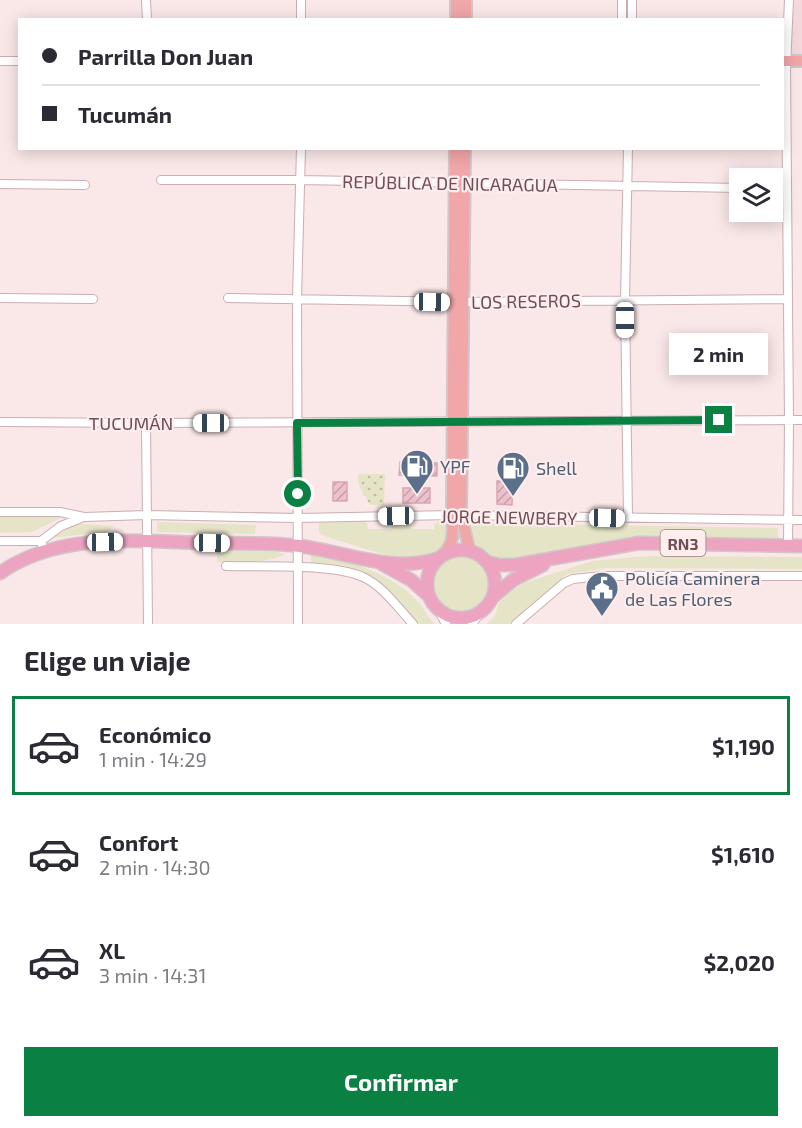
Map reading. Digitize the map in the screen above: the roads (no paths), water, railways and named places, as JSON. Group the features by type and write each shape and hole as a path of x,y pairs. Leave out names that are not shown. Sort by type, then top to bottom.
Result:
{"highway":[{"path":"0,573 42,546 78,544 148,542 298,545 378,562 419,563 456,550 471,551"},
{"name":"RN3","path":"471,551 488,562 499,565 566,557 639,543 802,546"},
{"path":"430,597 427,587 428,576 432,566 441,556"},
{"name":"RN3","path":"480,613 494,596 513,580 531,570 566,557"},
{"path":"378,562 411,580 430,597 438,609 454,617 472,617 480,613"},
{"path":"488,562 495,578 494,596"}],"main road":[{"path":"456,0 456,18"},
{"path":"466,0 466,18"},
{"path":"785,64 802,61"},
{"path":"785,64 802,68"},
{"path":"441,556 453,542 456,516 460,183 455,150"},
{"path":"460,183 465,150"},
{"path":"456,516 471,551"}],"street":[{"path":"146,0 147,18"},
{"path":"301,0 301,18"},
{"path":"622,0 622,18"},
{"path":"632,0 632,18"},
{"path":"788,546 785,64 789,0"},
{"path":"0,61 18,61"},
{"path":"298,624 297,299 301,150"},
{"path":"628,150 625,300 628,518"},
{"name":"REPÚBLICA DE NICARAGUA","path":"161,180 300,180 729,188"},
{"path":"0,184 85,184"},
{"path":"0,298 93,299"},
{"name":"LOS RESEROS","path":"228,298 460,302 788,299"},
{"name":"TUCUMÁN","path":"0,422 802,420"},
{"path":"146,423 148,624"},
{"name":"JORGE NEWBERY","path":"0,512 60,512 84,517 147,515 298,518 456,516 802,520"},
{"path":"0,541 42,546 61,526 84,517"},
{"path":"226,566 342,570 364,577 380,588 413,624"},
{"path":"516,624 564,583 573,579 602,576 802,576"},
{"path":"438,609 446,624"},
{"path":"472,624 480,613"}],"place":[{"name":"YPF","path":"417,495"},
{"name":"Shell","path":"513,497"},
{"name":"Policía Caminera de Las Flores","path":"602,617"}]}
